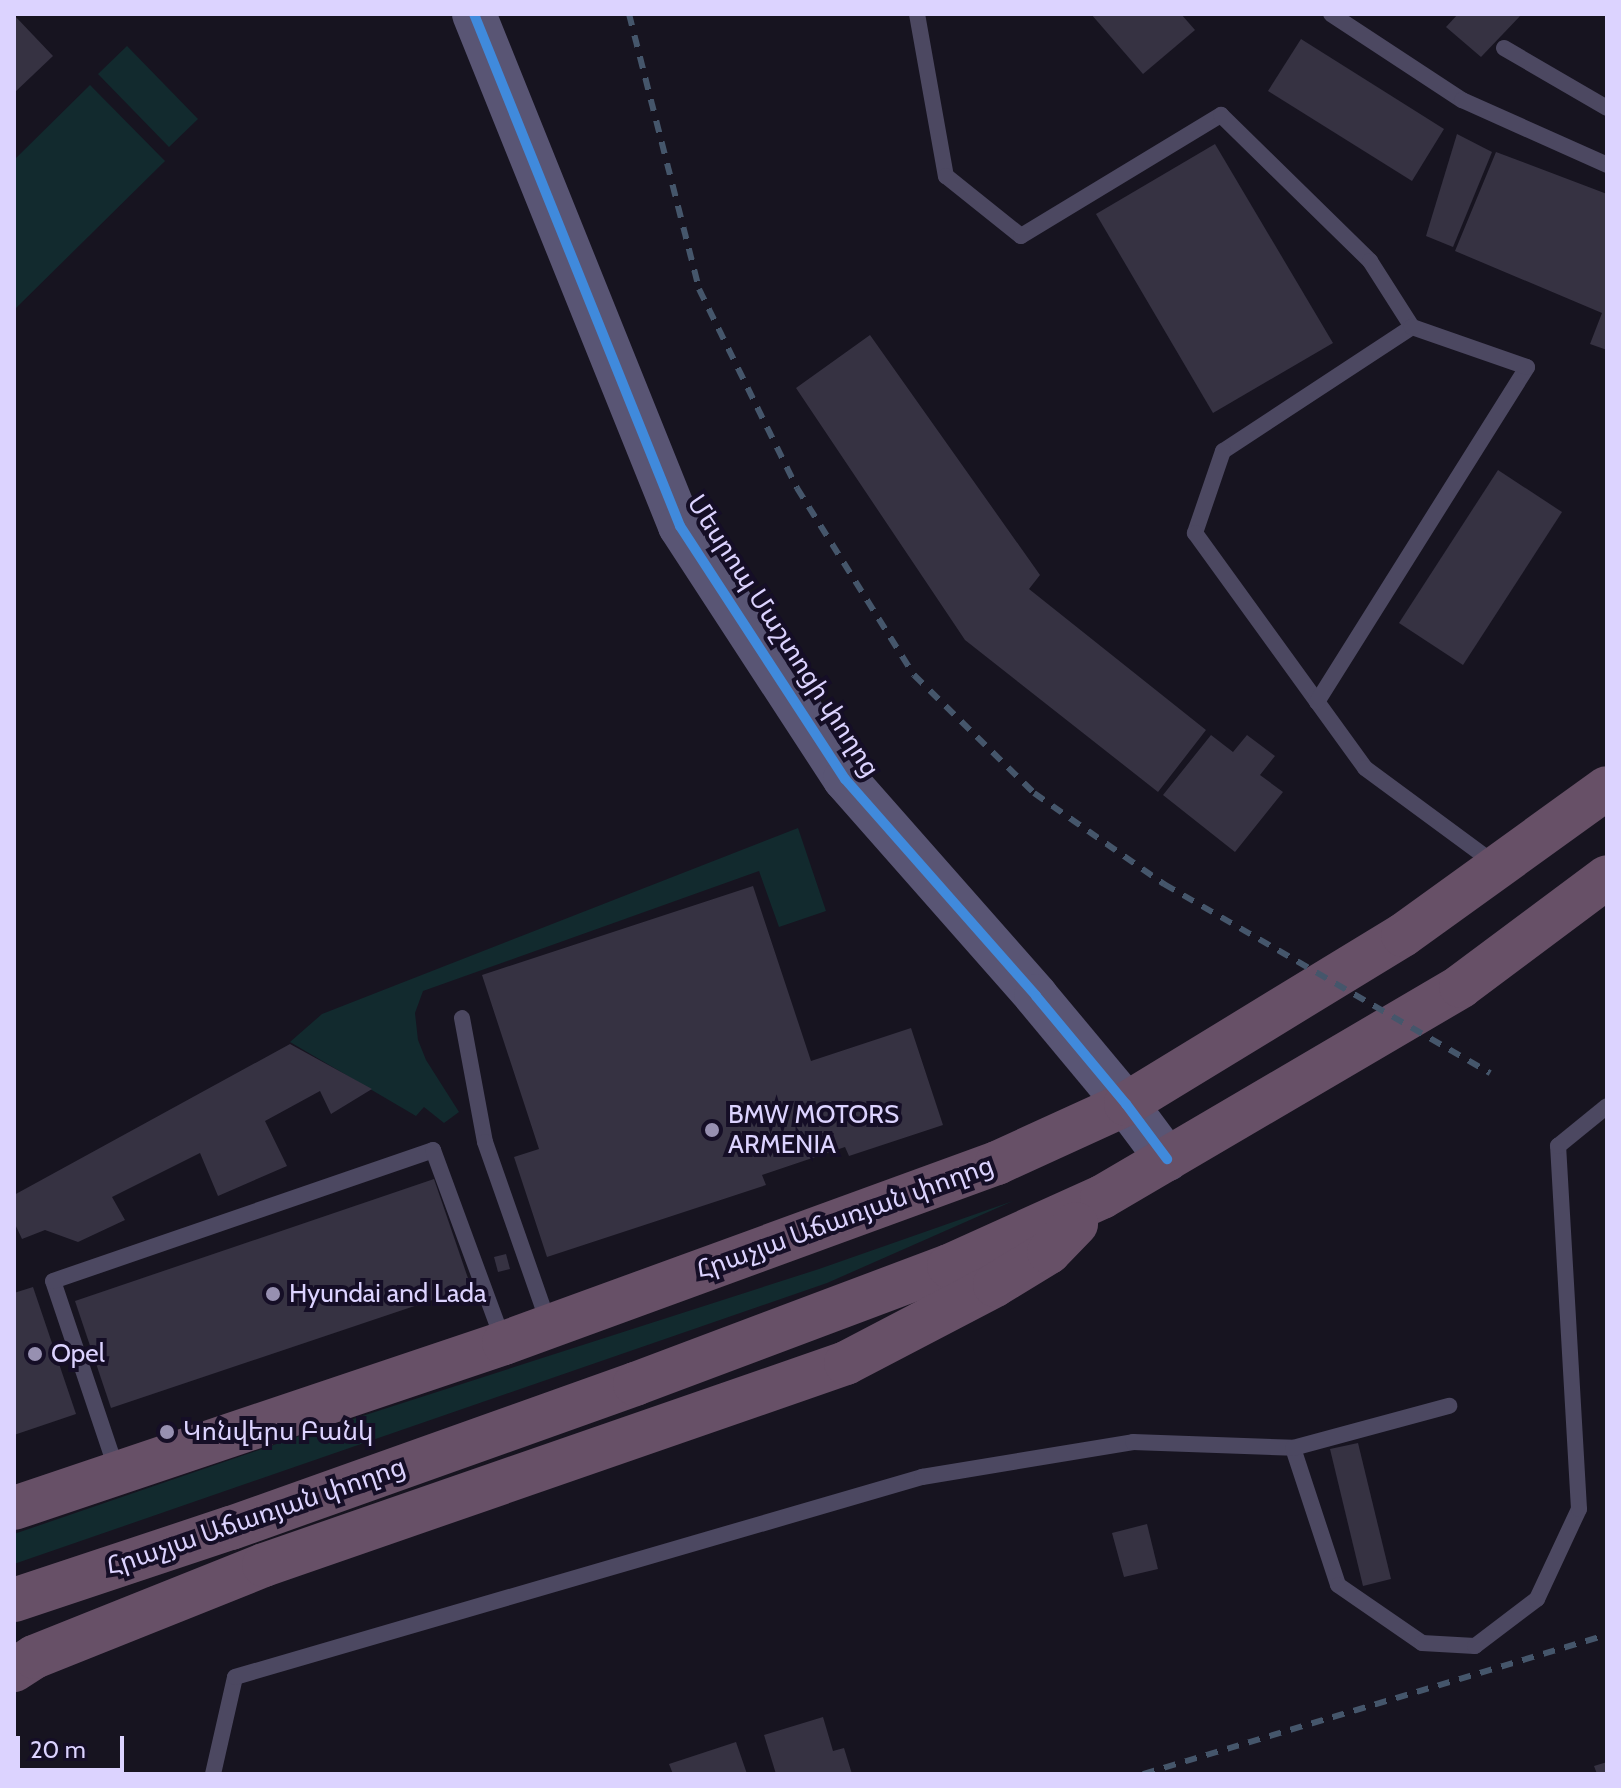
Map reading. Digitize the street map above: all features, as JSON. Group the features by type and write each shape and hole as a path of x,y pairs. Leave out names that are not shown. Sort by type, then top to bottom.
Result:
{"highway":[{"name":"Հրաչյա Աճառյան փողոց","path":"14,1508 504,1343 997,1163 1126,1104 1403,935 1607,788"},
{"name":"Հրաչյա Աճառյան փողոց","path":"14,1600 231,1528 635,1384 949,1266 1102,1197 1461,986 1607,877"},
{"path":"14,1670 34,1657 264,1565 846,1363 995,1285 1049,1252 1102,1197"}],"street":[{"name":"Մեսրոպ Մաշտոցի փողոց","path":"474,14 680,526 845,779 1126,1104 1167,1159"}],"lane":[{"path":"917,14 946,176 1021,236 1221,115 1370,261 1412,327 1527,367 1317,702"},
{"path":"1331,14 1462,100 1607,165"},
{"path":"1504,48 1607,108"},
{"path":"1412,327 1223,451 1195,533 1365,768 1499,866"},
{"path":"462,1018 485,1142 549,1327"},
{"path":"1293,1448 1338,1585 1422,1643 1475,1646 1537,1599 1579,1509 1558,1146 1607,1106"},
{"path":"117,1473 53,1281 433,1150 504,1343"},
{"path":"213,1774 235,1677 922,1477 1133,1442 1293,1448 1449,1406"}],"green space":[{"path":"127,46 198,119 169,147 98,74"},
{"path":"90,85 165,161 16,308 14,160"},
{"path":"798,828 826,911 779,927 759,871 423,991 415,1013 418,1040 426,1060 459,1112 444,1123 424,1107 416,1116 290,1042 322,1014"},
{"path":"1013,1201 827,1283 14,1564 14,1534 297,1437 819,1269"}],"building":[{"path":"1091,14 1181,14 1195,30 1143,74"},
{"path":"1458,14 1522,14 1481,57 1446,27"},
{"path":"14,15 53,56 14,93"},
{"path":"1301,39 1444,129 1412,181 1268,91"},
{"path":"1457,134 1492,152 1453,247 1426,236"},
{"path":"1215,144 1333,343 1213,413 1096,214"},
{"path":"1496,152 1607,194 1607,350 1590,344 1602,313 1455,251"},
{"path":"870,335 1040,575 1029,589 1206,730 1158,792 965,640 796,388"},
{"path":"1498,470 1562,512 1463,665 1399,623"},
{"path":"1211,735 1233,752 1247,735 1275,756 1260,775 1283,792 1235,852 1163,795"},
{"path":"753,886 811,1061 911,1028 943,1125 849,1156 845,1147 762,1175 766,1185 547,1257 514,1157 539,1149 482,975"},
{"path":"290,1044 372,1089 331,1114 320,1091 265,1121 287,1166 218,1196 200,1153 112,1197 125,1220 78,1242 45,1230 22,1239 14,1222 14,1195"},
{"name":"Hyundai and Lada","path":"434,1179 471,1287 111,1408 75,1301"},
{"path":"506,1254 510,1269 498,1272 494,1257"},
{"name":"Opel","path":"33,1287 76,1414 14,1435 14,1293"},
{"path":"1358,1443 1391,1579 1363,1586 1330,1449"},
{"path":"1147,1524 1158,1569 1124,1577 1112,1533"},
{"path":"823,1717 833,1751 844,1748 852,1774 776,1774 764,1735"},
{"path":"736,1742 747,1774 673,1774 669,1764"},
{"path":"1607,1762 1607,1774 1597,1774 1594,1766"}],"railway":[{"path":"629,14 699,289 797,488 914,675 1034,793 1164,884 1490,1073"},
{"path":"1143,1774 1607,1635"}],"cycle path":[{"path":"474,14 680,526 845,779 1036,996 1126,1104 1167,1159"}],"place":[{"name":"BMW MOTORS ARMENIA","path":"712,1130"},
{"name":"Hyundai and Lada","path":"273,1294"},
{"name":"Opel","path":"35,1354"},
{"name":"Կոնվերս Բանկ","path":"167,1432"}]}
